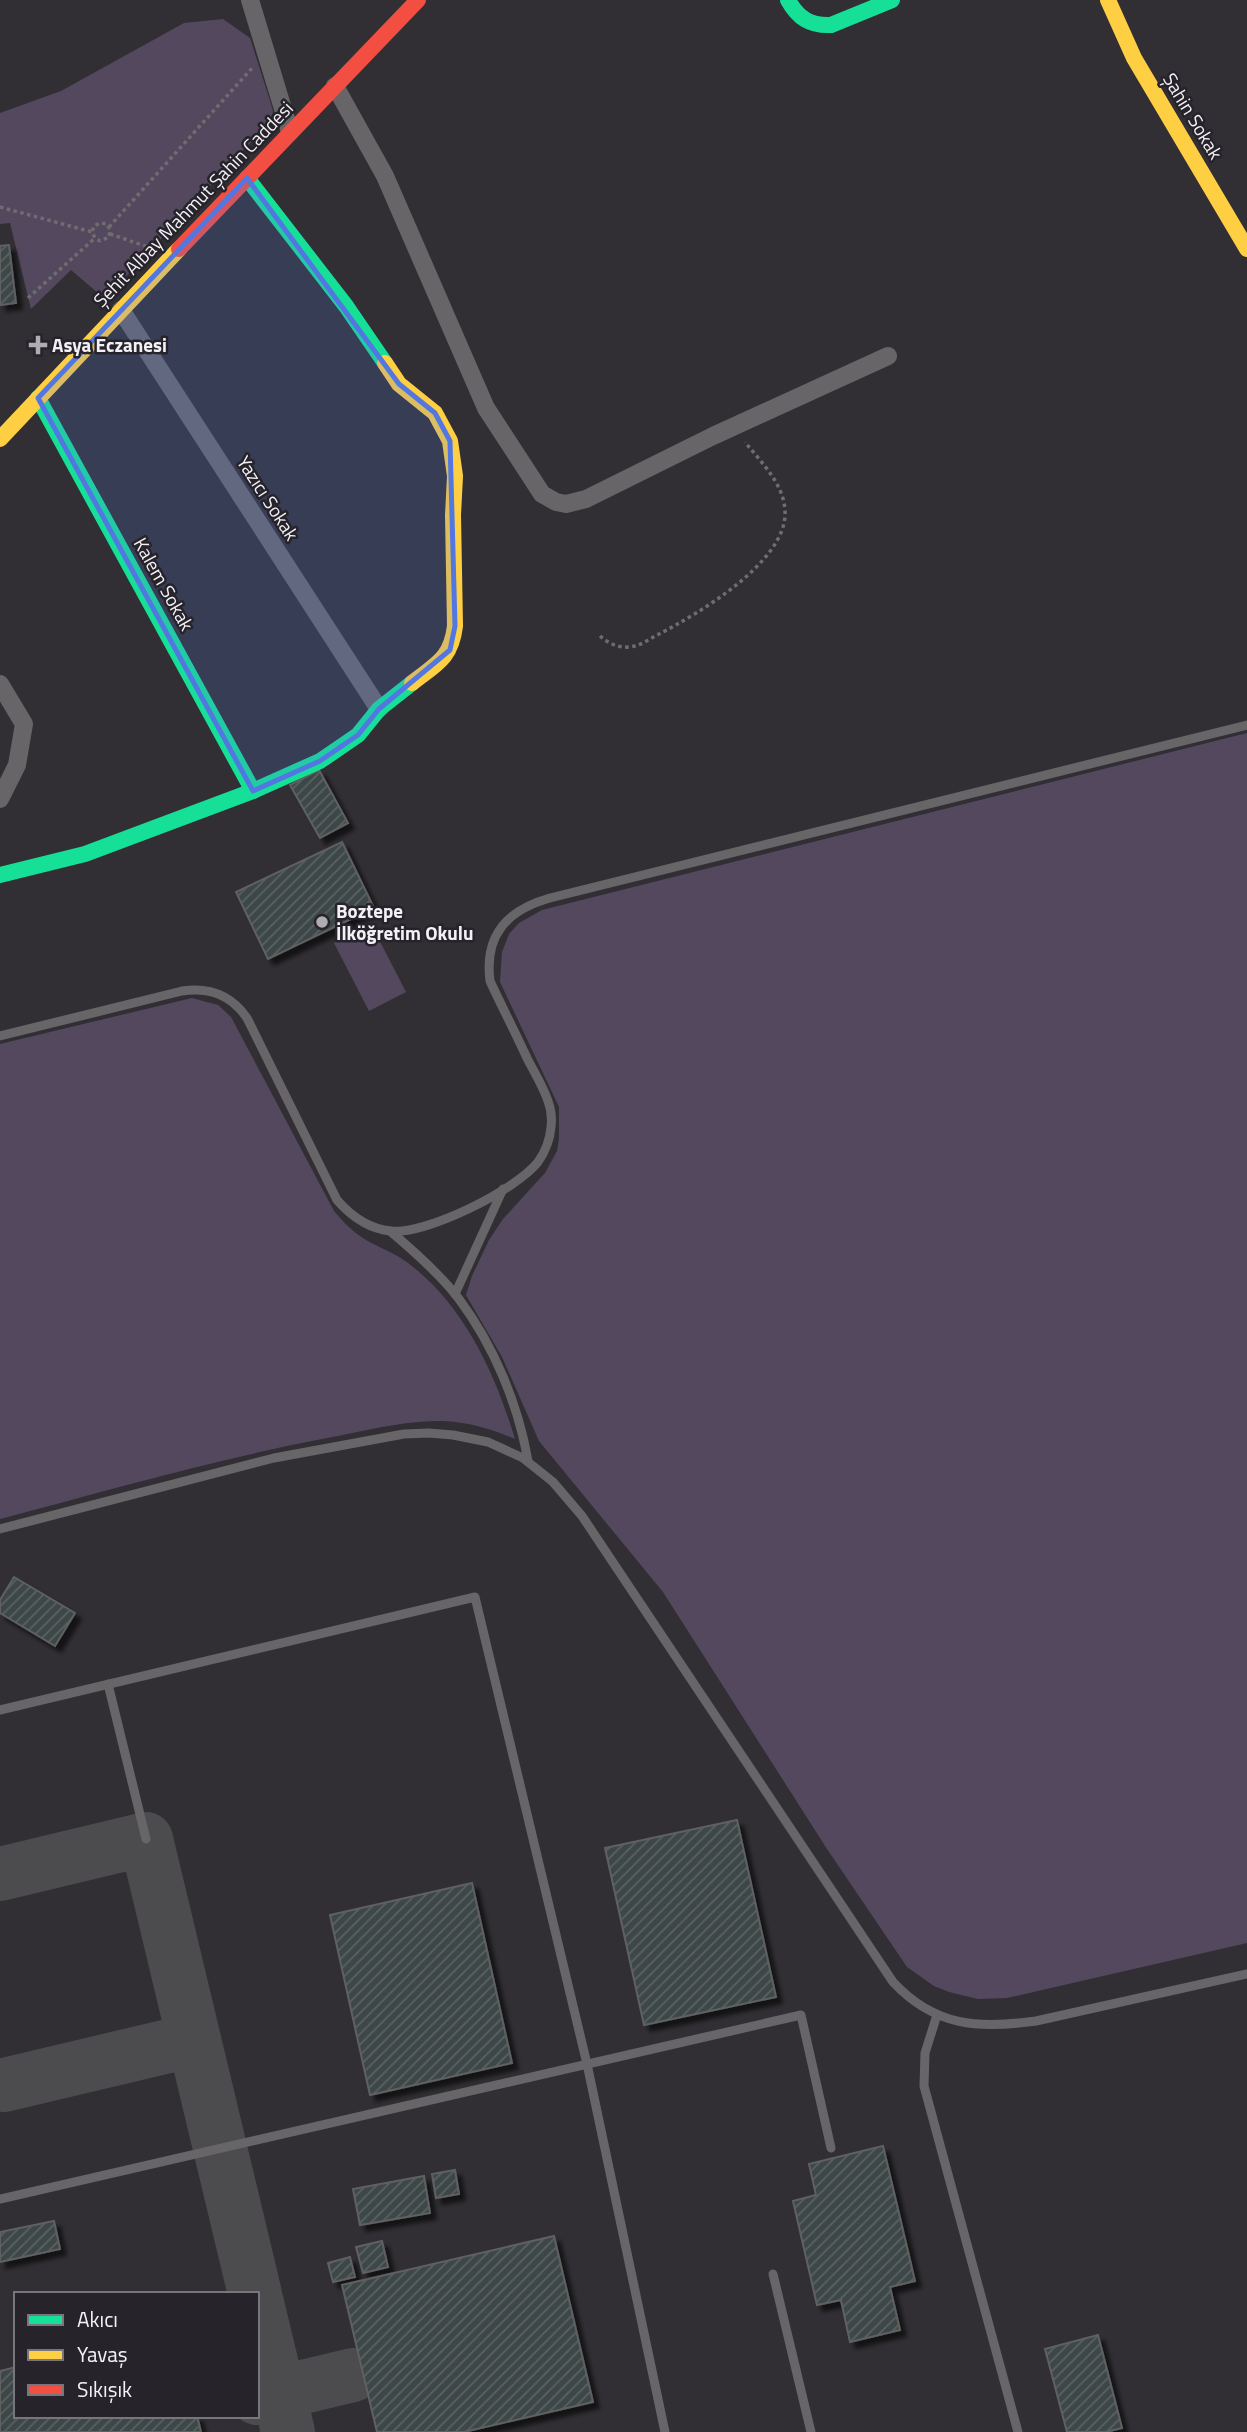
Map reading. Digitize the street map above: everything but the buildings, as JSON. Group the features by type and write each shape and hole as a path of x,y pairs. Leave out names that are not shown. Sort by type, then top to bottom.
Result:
{"street":[{"path":"250,0 290,132"},
{"name":"Şehit Albay Mahmut Şahin Caddesi","path":"0,439 172,255 418,0"},
{"path":"788,0 800,18 822,26 831,25 892,0"},
{"name":"Şahin Sokak","path":"1108,0 1134,58 1247,249"},
{"path":"335,86 385,176 486,408 542,494 556,502 576,502 888,356"},
{"path":"0,875 85,853 253,791 320,761 358,735 379,709 446,656 453,644 455,477 450,441 435,412 399,384 346,306 247,178"},
{"name":"Yazıcı Sokak","path":"121,310 379,709"},
{"name":"Kalem Sokak","path":"38,398 253,791"},
{"path":"0,684 24,724 17,765 0,799"}],"lane":[{"path":"0,1036 182,991 195,989 221,994 247,1018 337,1200 345,1210 366,1224 390,1231 409,1230 441,1220 523,1176 539,1160 549,1138 549,1102 490,981 490,951 497,933 520,909 550,898 1247,725"},
{"path":"455,1294 503,1189"},
{"path":"390,1231 455,1294 475,1324 503,1377 518,1417 528,1461"},
{"path":"0,1530 274,1458 404,1434 429,1433 470,1437 505,1449 528,1461 553,1482 582,1516 893,1982 917,2005 937,2015 967,2024 1011,2025 1247,1974"},
{"path":"0,1710 475,1597 587,2064 665,2432"},
{"path":"108,1685 145,1839"},
{"path":"0,2199 801,2015 831,2148"},
{"path":"937,2015 925,2053 924,2086 1018,2432"},
{"path":"773,2274 811,2432"}],"path":[{"path":"109,227 266,53"},
{"path":"0,207 92,232 95,238 104,241 110,234 109,227 104,223 97,223 92,232"},
{"path":"110,234 172,255"},
{"path":"28,298 95,238"},
{"path":"600,636 614,645 630,647 678,624 704,609 747,575 765,557 782,532 786,513 780,488 734,426"}],"highlighted area":[{"path":"247,178 399,384 435,413 450,441 455,626 450,650 379,709 358,735 320,761 253,791 38,398"}],"shaded area":[{"path":"223,19 250,38 273,112 269,123 105,299 71,270 31,309 10,223 0,224 0,113 61,91 184,23"},
{"path":"1247,733 1247,1943 1007,1998 978,1999 934,1986 907,1967 827,1849 663,1592 539,1441 502,1357 466,1295 489,1240 503,1219 545,1173 557,1151 559,1139 559,1107 500,982 502,952 509,934 519,923 542,910"},
{"path":"371,924 406,992 369,1011 334,943"},
{"path":"192,998 218,1005 231,1017 334,1211 357,1234 403,1259 446,1299 487,1365 515,1439 462,1423 428,1421 399,1424 245,1455 0,1519 0,1044"}],"taxiway":[{"path":"0,1874 146,1839 255,2292"},
{"path":"4,2085 194,2040"},
{"path":"259,2311 288,2432"},
{"path":"259,2398 353,2375"}],"traffic: fast":[{"path":"788,0 805,20 831,25 892,0"},
{"path":"247,178 346,306 385,363"},
{"path":"38,398 253,791"},
{"path":"0,875 85,854 253,791 320,761 358,735 379,709 412,683"}],"traffic: slow":[{"path":"1108,0 1134,58 1247,249"},
{"path":"0,439 179,249"},
{"path":"385,363 399,384 435,413 450,441 455,476 453,637 441,660 412,683"}],"traffic: jam":[{"path":"179,249 418,0"}],"place":[{"name":"Asya Eczanesi","path":"38,345"},
{"name":"Boztepe İlköğretim Okulu","path":"322,922"}]}
